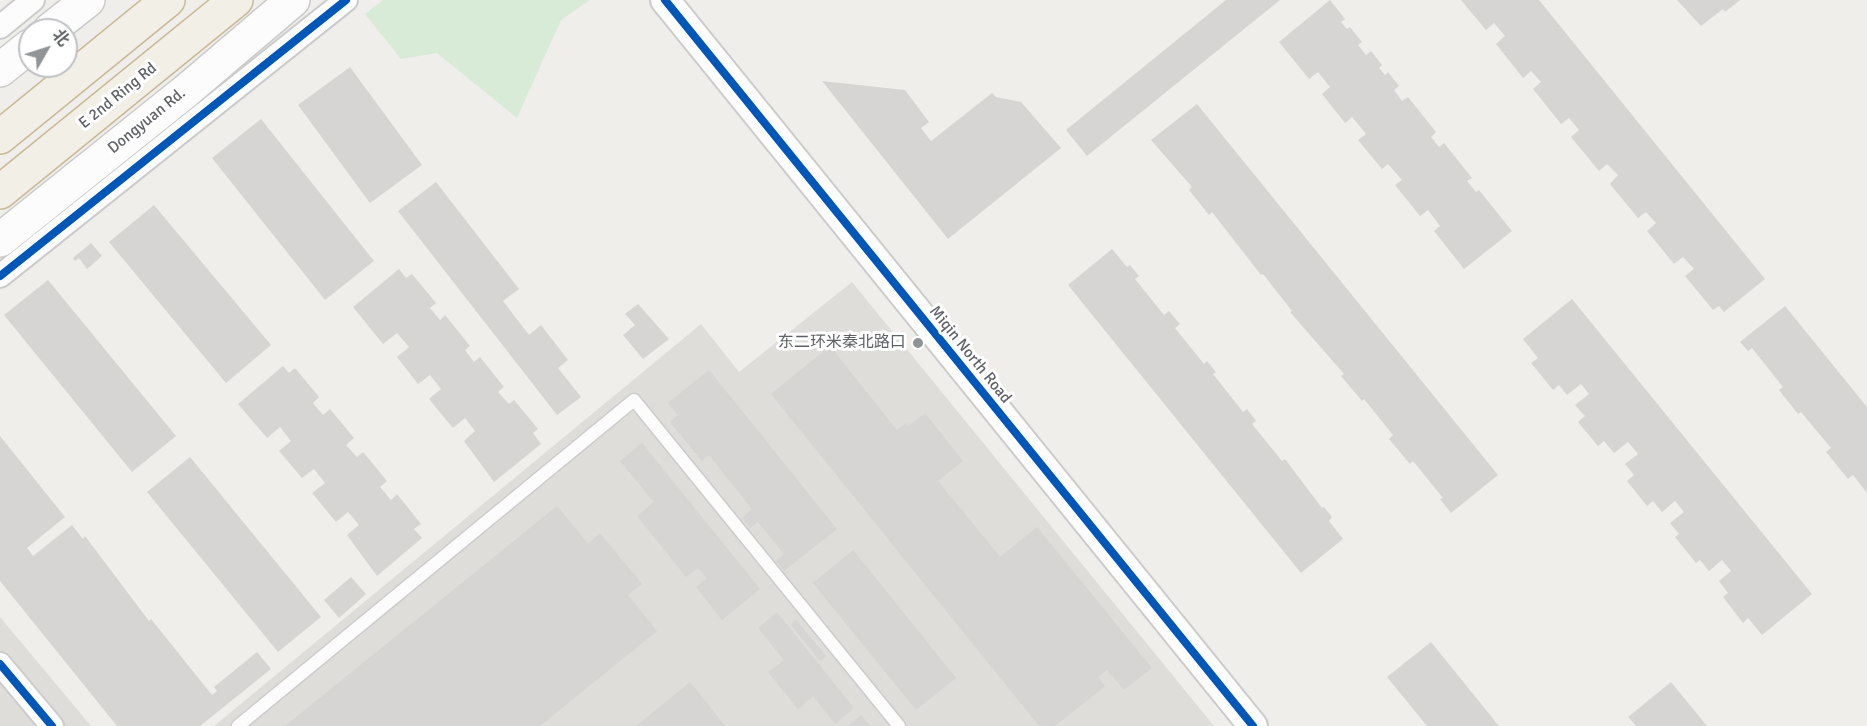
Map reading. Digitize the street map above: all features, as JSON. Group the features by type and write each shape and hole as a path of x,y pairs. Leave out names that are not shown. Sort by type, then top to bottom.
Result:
{"highway":[{"path":"0,137 168,0"},
{"name":"E 2nd Ring Rd","path":"0,192 236,0"}],"main road":[{"path":"65,18 88,0"},
{"name":"Dongyuan Rd.","path":"0,240 293,0"},
{"path":"0,70 18,56"}],"street":[{"path":"0,27 33,0"},
{"path":"0,276 346,0"},
{"name":"Miqin North Road","path":"665,0 1253,726"},
{"path":"0,664 52,726"}],"lane":[{"path":"238,726 634,399 899,726"}],"shaded area":[{"path":"852,282 1214,726 214,726 701,324 739,372"},
{"path":"0,617 91,726 0,726"}],"green space":[{"path":"383,0 590,0 561,20 517,118 437,53 401,59 365,14"}],"building":[{"path":"1226,0 1280,0 1087,156 1066,130"},
{"path":"1330,0 1345,19 1341,22 1347,29 1350,27 1362,42 1358,45 1366,55 1371,51 1382,65 1379,68 1385,75 1388,72 1399,86 1394,90 1402,101 1408,97 1436,132 1431,137 1439,147 1444,143 1472,178 1467,181 1476,192 1479,190 1512,231 1464,269 1434,231 1440,226 1428,210 1420,216 1395,185 1402,180 1388,164 1382,169 1358,140 1366,134 1352,117 1345,123 1322,94 1330,87 1318,72 1309,79 1279,42"},
{"path":"1461,0 1539,0 1765,279 1724,312 1719,306 1713,310 1685,276 1694,269 1683,257 1674,264 1647,231 1656,223 1646,212 1638,218 1610,184 1618,175 1607,164 1599,171 1571,137 1579,130 1569,118 1561,124 1533,89 1541,82 1531,71 1523,78 1496,44 1505,36 1494,23 1486,30"},
{"path":"1677,0 1740,0 1725,12 1723,9 1701,26"},
{"path":"350,67 422,165 370,203 298,105"},
{"path":"822,81 905,90 929,122 921,128 931,141 992,93 996,97 1021,102 1061,148 948,239"},
{"path":"1197,104 1498,475 1451,513 1440,499 1443,498 1413,461 1410,464 1389,439 1393,435 1364,399 1362,401 1341,376 1344,374 1290,312 1292,311 1212,212 1209,215 1189,190 1192,187 1151,140"},
{"path":"261,119 374,261 325,300 212,158"},
{"path":"436,182 519,289 503,301 529,335 541,325 568,360 558,368 581,397 557,415 398,211"},
{"path":"154,205 271,345 226,383 109,242"},
{"path":"91,243 102,256 87,269 79,258 75,261 73,258"},
{"path":"1112,249 1127,267 1130,265 1139,276 1135,279 1164,315 1169,311 1180,324 1175,328 1204,364 1207,361 1216,372 1213,374 1243,412 1247,409 1256,421 1252,424 1282,461 1285,459 1322,508 1324,507 1332,517 1329,521 1343,539 1301,573 1068,285"},
{"path":"399,269 406,278 412,274 436,303 430,308 440,320 445,315 470,346 465,350 474,362 480,357 504,387 498,392 509,404 514,400 538,429 533,433 541,444 494,482 464,441 475,431 465,418 453,428 429,399 441,389 430,375 418,384 397,357 409,347 397,333 383,344 353,307"},
{"path":"48,280 176,436 132,472 4,315"},
{"path":"1572,299 1812,594 1762,635 1748,618 1743,623 1723,597 1728,593 1719,581 1731,571 1722,560 1709,571 1700,560 1696,563 1675,537 1679,534 1670,523 1684,512 1675,501 1662,512 1653,501 1647,506 1627,481 1634,475 1625,464 1638,454 1628,442 1614,453 1604,441 1598,446 1578,422 1585,416 1575,405 1589,394 1581,384 1567,395 1559,385 1553,390 1531,363 1538,358 1523,339"},
{"path":"638,304 669,339 643,359 623,335 635,325 625,314"},
{"path":"1785,306 1867,407 1867,493 1853,475 1848,479 1826,452 1831,448 1801,412 1798,414 1779,390 1783,387 1752,348 1748,351 1740,342"},
{"path":"830,346 897,430 906,423 908,426 925,413 963,461 938,481 1000,557 1037,527 1152,668 1124,690 1107,670 1098,677 1105,686 1055,726 1039,726 771,394"},
{"path":"283,366 289,373 295,368 319,397 313,403 323,415 330,409 354,438 346,445 357,457 363,452 387,481 380,487 391,500 397,494 421,524 414,529 422,538 377,576 347,535 359,525 348,512 336,522 312,493 325,483 314,469 302,478 279,451 291,441 280,427 267,438 238,404"},
{"path":"709,370 837,529 784,571 776,561 784,554 758,522 750,528 742,518 752,509 709,455 702,461 670,422 678,415 668,403"},
{"path":"0,436 65,517 27,548 33,556 72,525 83,539 85,536 149,621 151,619 212,695 217,691 214,687 257,652 271,669 200,726 117,726 0,581"},
{"path":"642,443 760,589 722,620 696,587 707,578 698,568 686,577 637,516 654,502 620,461"},
{"path":"190,457 321,617 278,652 147,492"},
{"path":"557,506 588,544 600,533 642,584 628,595 657,631 540,726 285,726"},
{"path":"853,550 956,678 916,710 813,583"},
{"path":"351,577 366,594 339,618 324,600"},
{"path":"777,612 854,708 835,724 813,696 798,709 768,672 784,660 758,628"},
{"path":"796,620 826,656 820,661 791,625"},
{"path":"1431,642 1499,726 1427,726 1387,677"},
{"path":"690,682 725,726 636,726"},
{"path":"1671,682 1707,726 1636,726 1628,717"},
{"path":"861,715 870,726 848,726"}],"cycle path":[{"path":"0,276 346,0"},
{"path":"665,0 1253,726"},
{"path":"0,664 52,726"}],"place":[{"name":"东二环米秦北路口","path":"918,343"}]}
